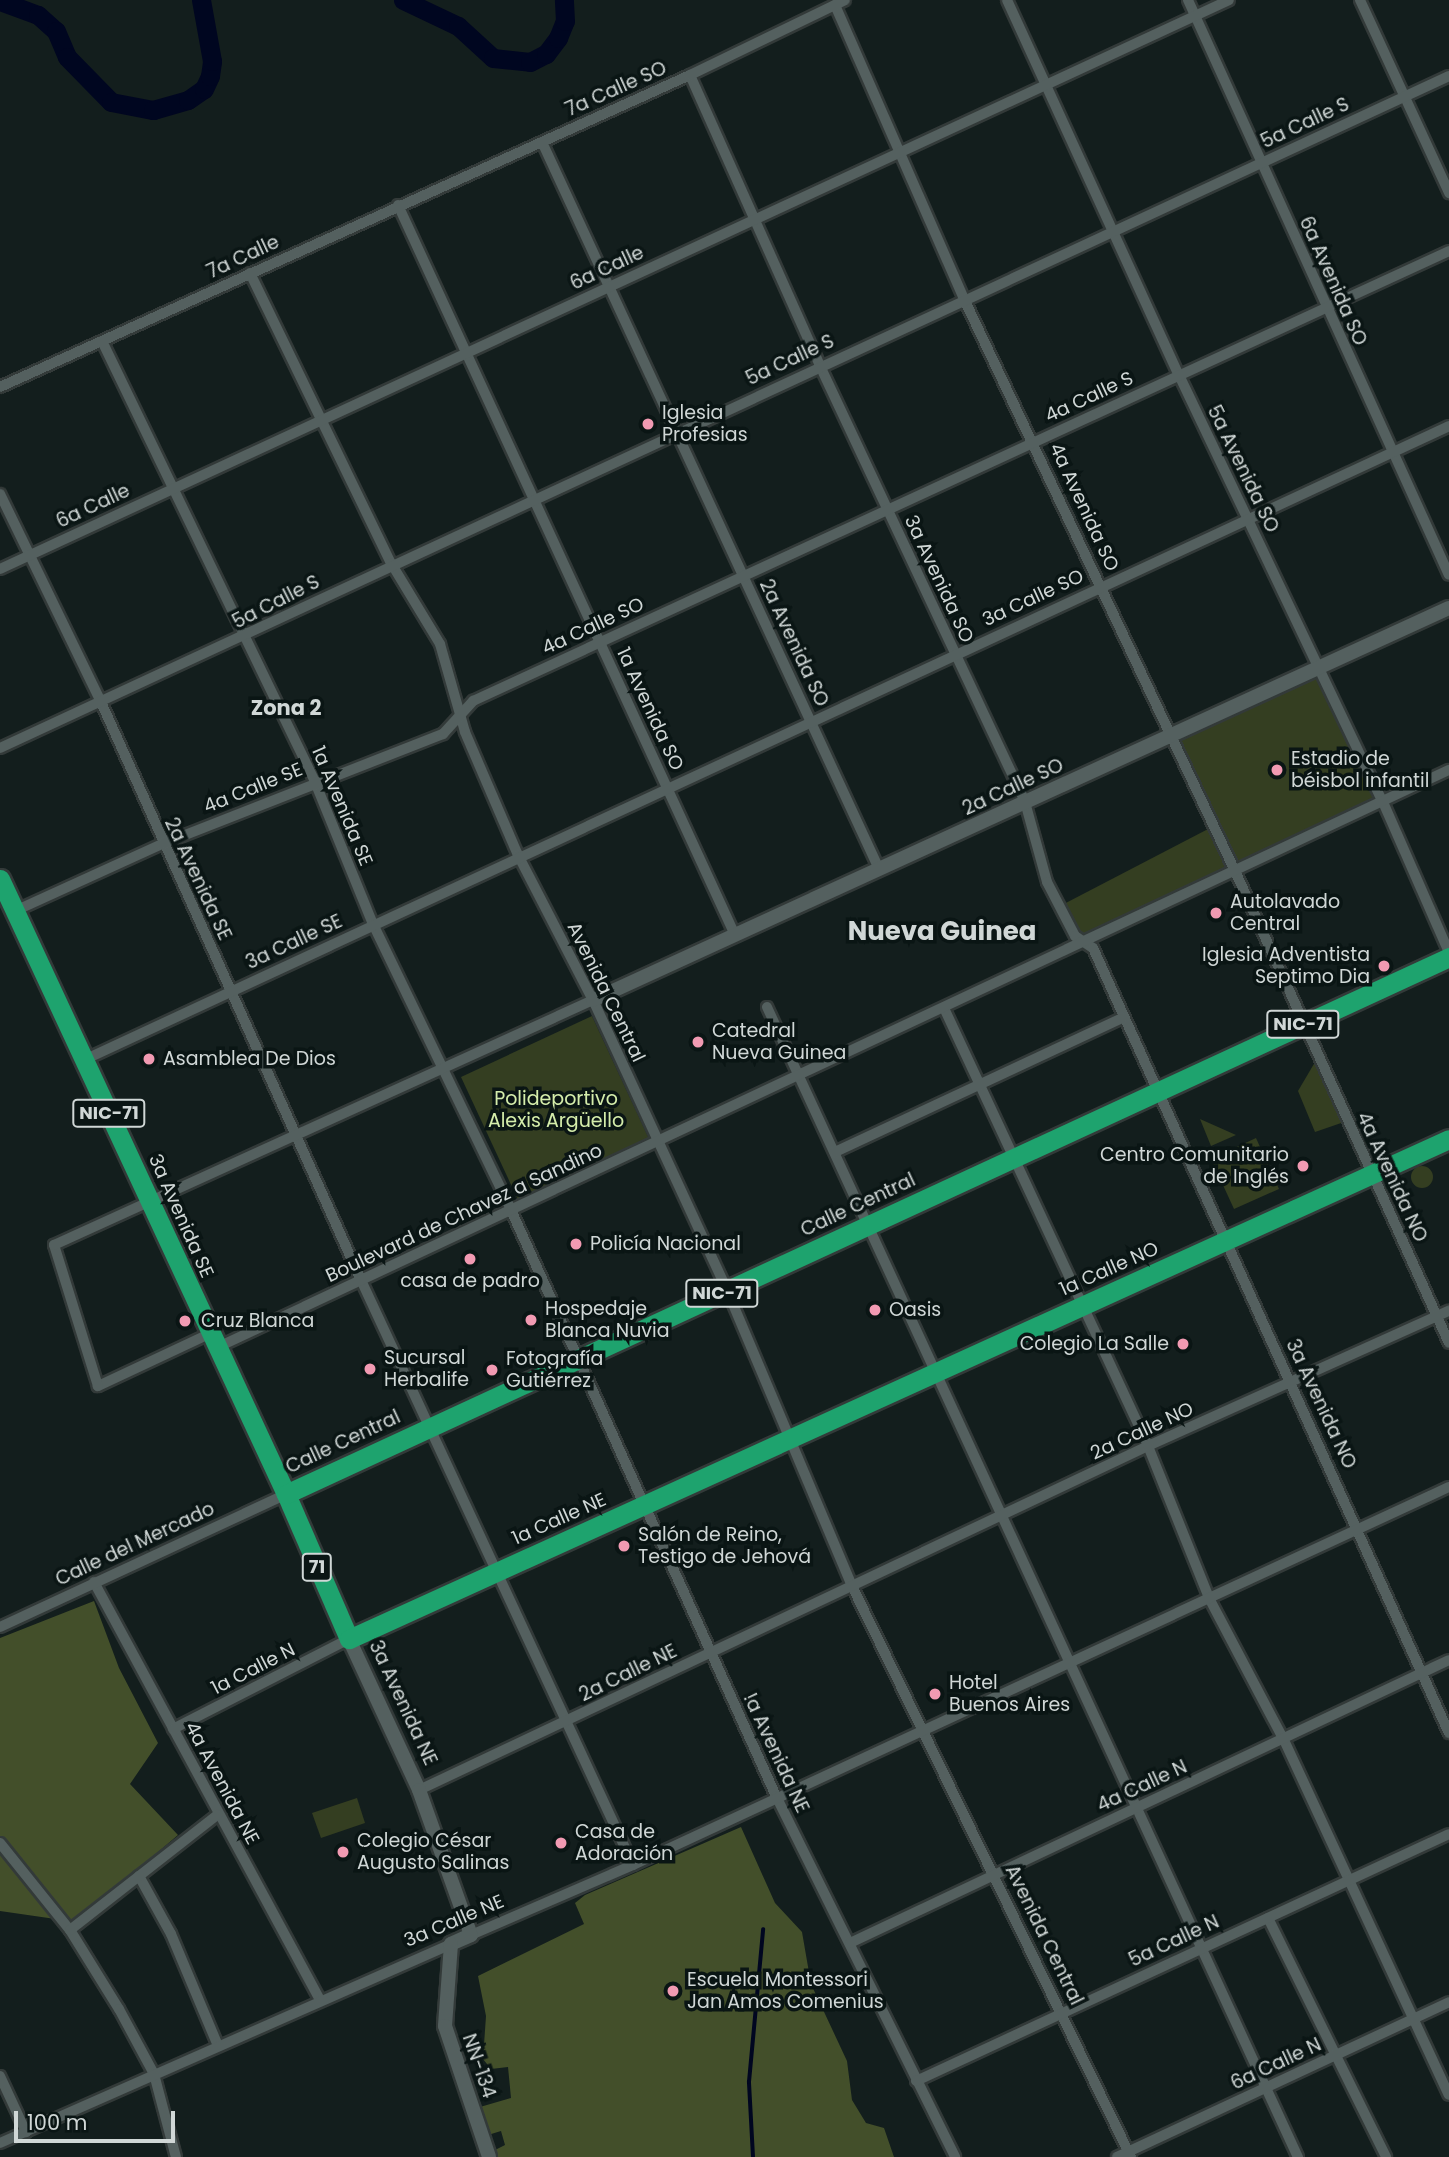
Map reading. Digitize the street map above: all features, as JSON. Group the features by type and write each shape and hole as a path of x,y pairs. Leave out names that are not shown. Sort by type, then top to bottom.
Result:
{"highway":[{"name":"3a Avenida SE","path":"0,879 212,1341 286,1494"},
{"name":"Calle Central","path":"286,1494 1449,954"},
{"name":"1a Calle NO","path":"789,1439 1449,1139"},
{"name":"1a Calle NE","path":"349,1639 789,1439"},
{"name":"3a Avenida NE","path":"286,1494 349,1639"}],"street":[{"name":"5a Avenida SO","path":"1007,0 1178,375 1383,802 1449,954"},
{"name":"6a Avenida SO","path":"1188,0 1449,575"},
{"name":"6a Calle","path":"0,569 1229,0"},
{"path":"1360,0 1449,193"},
{"name":"7a Calle SO","path":"398,205 690,75 840,2"},
{"name":"4a Avenida SO","path":"840,2 900,152 964,299 1172,735 1303,1024"},
{"name":"3a Avenida SO","path":"690,75 820,366 1025,802 1047,882 1076,936 1087,941 1158,1091"},
{"name":"5a Calle S","path":"0,748 243,638 391,563 1449,76"},
{"name":"2a Avenida SO","path":"542,142 879,869"},
{"name":"7a Calle","path":"0,387 398,205"},
{"name":"1a Avenida SO","path":"398,205 735,935"},
{"name":"4a Calle S","path":"744,576 1449,251"},
{"name":"Avenida Central","path":"250,273 319,420 391,563 440,644 465,732 518,855 593,1000 727,1290 851,1584 996,1875 1126,2155"},
{"name":"1a Avenida SE","path":"102,341 243,638 315,782 373,924 445,1067 576,1360"},
{"name":"3a Calle SO","path":"518,855 1449,426"},
{"name":"2a Avenida SE","path":"0,494 101,702 162,844 295,1136 633,1865"},
{"name":"4a Calle SO","path":"462,714 472,701 744,576"},
{"name":"2a Calle SO","path":"593,1000 1449,608"},
{"name":"4a Calle SE","path":"15,911 162,844 443,734 462,714"},
{"name":"Boulevard de Chavez a Sandino","path":"150,1202 54,1245 98,1386 361,1280 1449,770"},
{"name":"3a Calle SE","path":"84,1060 518,855"},
{"path":"150,1202 593,1000"},
{"path":"767,1007 1298,2157"},
{"path":"944,1008 1147,1446 1209,1598 1284,1740 1449,2095"},
{"path":"835,1152 1124,1017"},
{"name":"4a Avenida NO","path":"1303,1024 1449,1343"},
{"name":"3a Avenida NO","path":"1158,1091 1360,1528 1449,1733"},
{"name":"2a Calle NO","path":"851,1584 1003,1517 1147,1446 1449,1311"},
{"name":"!a Avenida NE","path":"576,1360 776,1796 955,2157"},
{"name":"3a Calle NE","path":"0,2143 320,2000 633,1865 776,1796 1449,1487"},
{"name":"Calle del Mercado","path":"0,1627 286,1494"},
{"name":"4a Avenida NE","path":"94,1582 320,2000"},
{"name":"2a Calle NE","path":"419,1790 567,1723 851,1584"},
{"name":"1a Calle N","path":"173,1729 349,1639"},
{"name":"3a Avenida NE","path":"349,1639 419,1790 471,1935"},
{"name":"4a Calle N","path":"850,1943 1449,1660"},
{"path":"69,1930 218,1815"},
{"name":"5a Calle N","path":"916,2081 1201,1946 1351,1883 1449,1835"},
{"path":"0,1843 69,1930 154,2074 176,2157"},
{"path":"139,1876 171,1934 218,2046"},
{"path":"1268,1918 1338,2055 1386,2157"},
{"name":"NN-134","path":"451,1944 445,2026 489,2157"},
{"name":"6a Calle N","path":"1126,2155 1449,2002"},
{"path":"0,2076 26,2132"}],"green space":[{"name":"Estadio de béisbol infantil","path":"1317,674 1376,802 1238,866 1178,738"},
{"path":"1210,828 1229,871 1091,935 1081,934 1060,906"},
{"name":"Polideportivo Alexis Argüello","path":"592,1016 651,1143 520,1204 461,1077"},
{"path":"1318,1057 1347,1121 1315,1132 1298,1091"},
{"path":"1200,1119 1236,1135 1211,1146"},
{"path":"1256,1138 1279,1189 1234,1209 1211,1159"},
{"path":"1422,1166 1430,1169 1433,1177 1430,1185 1422,1188 1414,1185 1411,1177 1414,1169"},
{"path":"94,1601 119,1668 158,1743 130,1784 178,1835 76,1922 0,1911 0,1638"},
{"path":"357,1798 365,1823 321,1838 312,1813"},
{"path":"741,1827 775,1903 802,1932 811,1984 847,2061 852,2100 866,2123 884,2128 894,2157 497,2157 495,2150 505,2145 501,2131 488,2135 480,2107 511,2098 508,2067 491,2069 483,2059 486,2016 478,1976 584,1924 575,1903 585,1895"}],"waterway":[{"path":"0,1 38,15 56,31 67,57 111,102 153,110 188,100 204,89 210,76 212,61 201,0"},
{"path":"403,0 458,26 493,58 530,62 546,54 558,38 565,21 564,0"},
{"path":"753,2157 749,2082 763,1930"}],"place":[{"name":"Iglesia Profesias","path":"648,424"},
{"name":"Estadio de béisbol infantil","path":"1277,770"},
{"name":"Autolavado Central","path":"1216,913"},
{"name":"Iglesia Adventista Septimo Dia","path":"1384,966"},
{"name":"Catedral Nueva Guinea","path":"698,1042"},
{"name":"Asamblea De Dios","path":"149,1059"},
{"name":"Centro Comunitario de Inglés","path":"1303,1166"},
{"name":"Policía Nacional","path":"576,1244"},
{"name":"casa de padro","path":"470,1259"},
{"name":"Oasis","path":"875,1310"},
{"name":"Hospedaje Blanca Nuvia","path":"531,1320"},
{"name":"Cruz Blanca","path":"185,1321"},
{"name":"Colegio La Salle","path":"1183,1344"},
{"name":"Sucursal Herbalife","path":"370,1369"},
{"name":"Fotografía Gutiérrez","path":"492,1370"},
{"name":"Salón de Reino, Testigo de Jehová","path":"624,1546"},
{"name":"Hotel Buenos Aires","path":"935,1694"},
{"name":"Casa de Adoración","path":"561,1843"},
{"name":"Colegio César Augusto Salinas","path":"343,1852"},
{"name":"Escuela Montessori Jan Amos Comenius","path":"673,1991"}],"district":[{"name":"Zona 2","path":"286,708"},
{"name":"Nueva Guinea","path":"942,932"}]}
